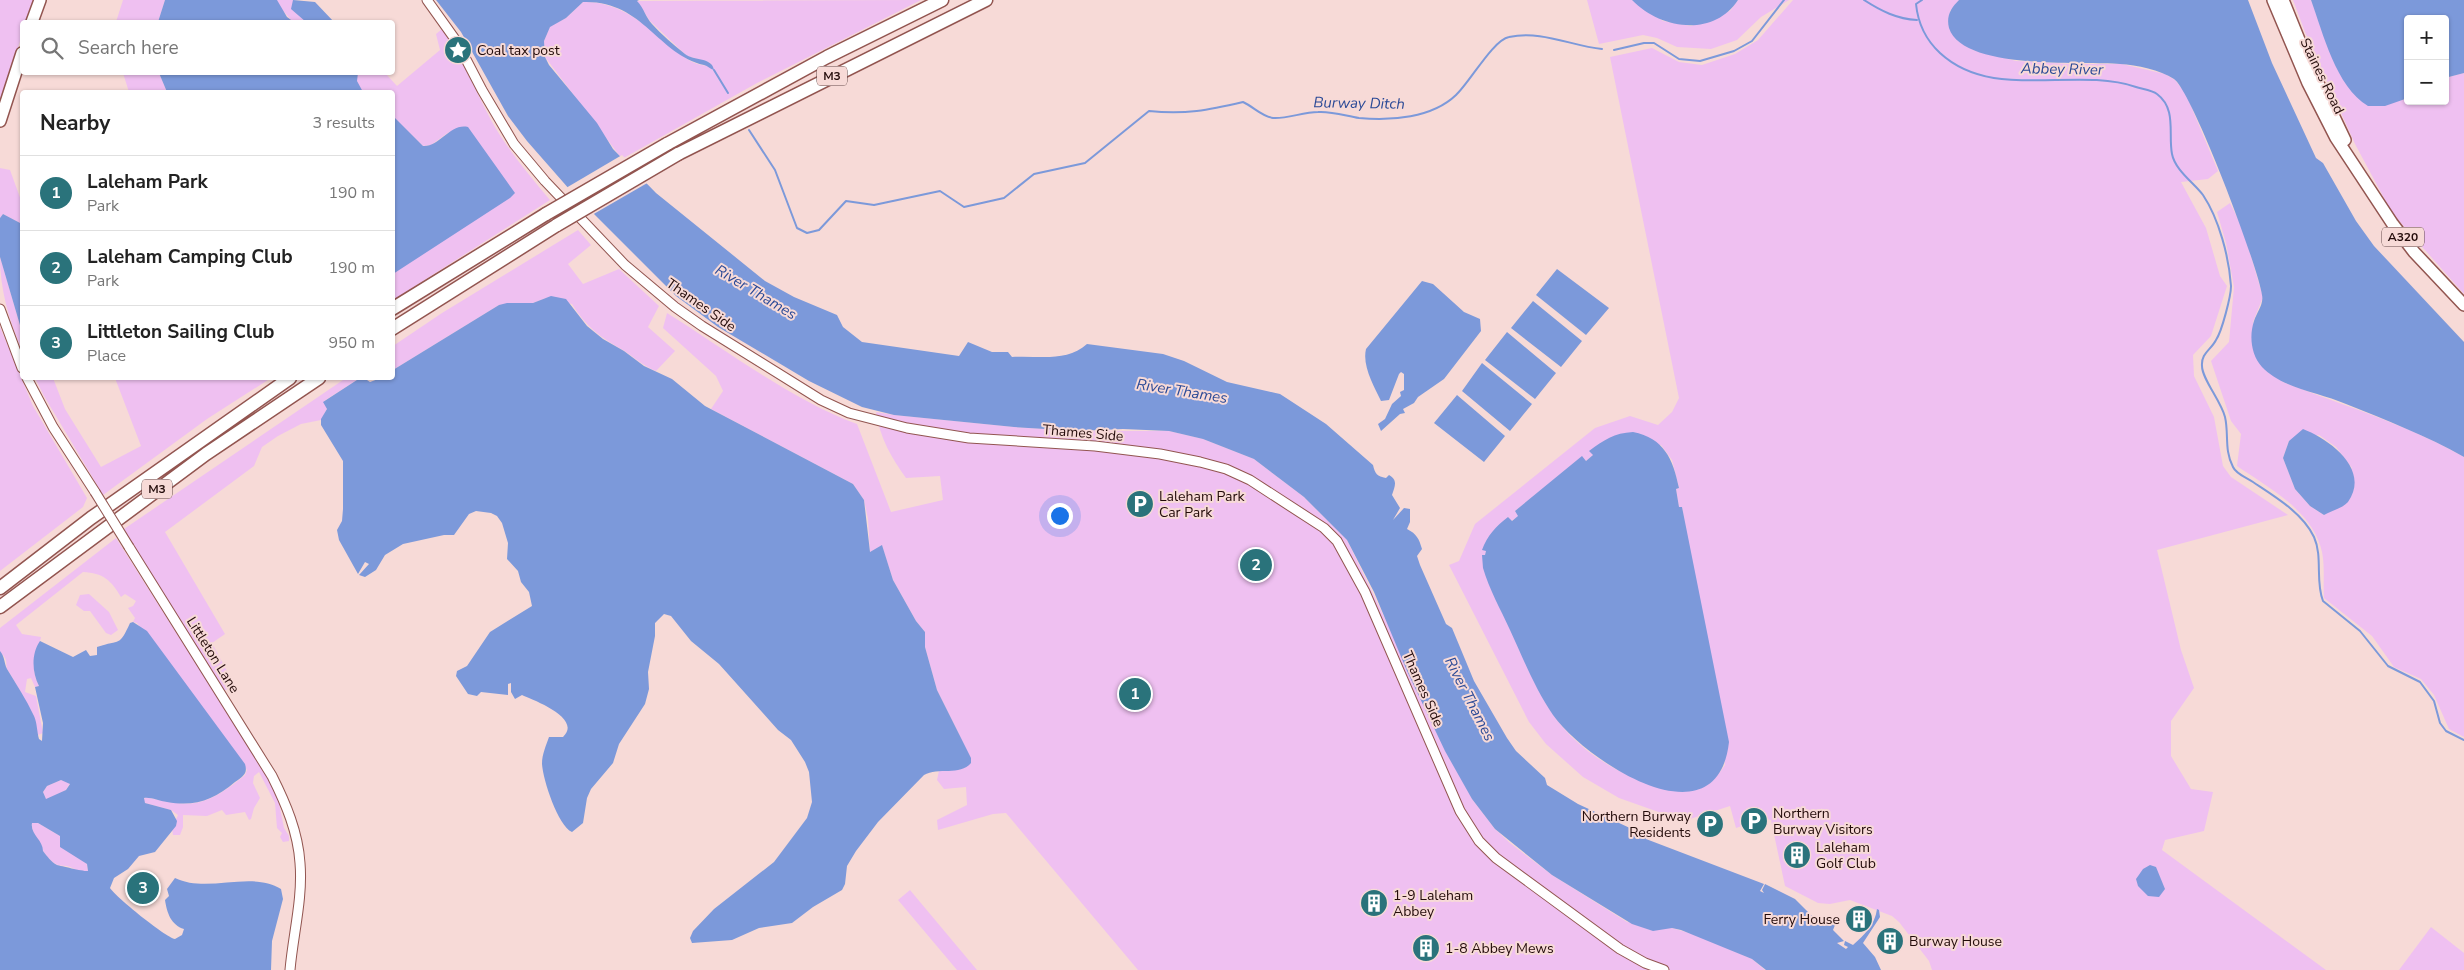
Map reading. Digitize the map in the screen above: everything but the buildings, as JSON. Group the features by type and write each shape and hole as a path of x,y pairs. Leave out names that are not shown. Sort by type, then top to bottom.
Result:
{"highway":[{"name":"M3","path":"395,307 546,214 667,144 795,74 942,0"},
{"name":"M3","path":"395,327 556,225 678,154 986,0"},
{"name":"M3","path":"0,588 99,513 287,380"},
{"name":"M3","path":"0,607 190,466 316,380"}],"main road":[{"path":"33,20 40,0"},
{"name":"Staines Road","path":"2273,0 2312,91 2336,138 2353,160"},
{"name":"Staines Road","path":"2284,0 2308,62 2353,160 2379,206 2414,252 2464,305"},
{"path":"0,121 20,59"}],"street":[{"name":"Thames Side","path":"427,0 457,42 490,105 514,144 625,265 702,326 821,400 849,413 907,428 969,438 1093,446 1160,454 1200,462 1226,469 1250,480 1324,528 1337,541 1366,592 1460,810 1479,842 1496,858 1620,948 1644,963 1664,970"},
{"path":"0,309 20,363"},
{"name":"Littleton Lane","path":"28,380 54,427 272,776 285,802 296,837 301,865 290,970"}],"shaded area":[{"path":"0,0 34,0 27,20 20,20 20,41 0,104"},
{"path":"123,0 165,0 159,20 117,20"},
{"path":"277,0 293,0 305,20 291,20 278,5"},
{"path":"921,0 757,83 622,159 545,57 544,41 550,26 566,18 583,2 597,3 621,10 643,24 689,60 707,66 711,63 687,56 650,21 637,1"},
{"path":"1587,0 1632,0 1663,21 1691,26 1730,11 1738,0 1789,0 1761,17 1737,40 1711,49 1677,47 1657,38 1643,35 1599,44"},
{"path":"1793,0 1959,0 1950,11 1973,50 2016,61 2122,64 2165,74 2175,80 2186,94 2218,171 2208,179 2181,182 2206,228 2220,276 2227,286 2211,336 2193,355 2194,376 2214,417 2223,466 2231,477 2288,515 2157,550 2181,650 2194,688 2171,721 2171,756 2191,789 2213,792 2204,831 2165,840 2162,850 2326,970 1932,970 1929,961 1899,922 1892,916 1850,900 1830,904 1818,903 1785,886 1771,820 1758,817 1757,813 1746,815 1748,824 1736,828 1730,806 1684,821 1619,798 1583,777 1546,744 1529,722 1449,565 1459,561 1475,524 1595,428 1630,416 1658,425 1672,412 1679,398 1610,57 1652,48 1679,62 1702,65 1735,54 1758,40","holes":["1661,445 1672,460 1679,488 1676,489 1679,507 1682,507 1725,765 1713,779 1697,788 1688,790 1660,787 1625,774 1592,754 1565,729 1553,714 1540,692 1482,555 1485,556 1486,551 1508,517 1511,521 1519,516 1515,511 1582,457 1586,461 1593,455 1590,451"]},
{"path":"2293,0 2311,0 2322,29 2404,100 2404,105 2449,105 2449,77 2464,73 2464,294 2392,213 2355,144 2305,32"},
{"path":"442,29 462,62 497,131 550,200 395,299 395,269 449,132 431,145 423,146 395,119 395,90 362,90 357,76 387,75 397,86 440,50 436,34"},
{"path":"124,75 160,75 166,90 128,90"},
{"path":"0,168 10,170 20,198 20,223 3,214 0,218"},
{"path":"2230,203 2243,229 2263,297 2253,322 2283,382 2398,425 2464,457 2464,737 2449,729 2434,695 2421,679 2394,667 2372,636 2324,598 2322,552 2317,537 2300,513 2276,492 2237,466 2241,434 2231,421 2211,361 2229,342 2234,287 2226,243 2217,212","holes":["2319,435 2336,447 2352,468 2324,515 2310,506 2295,489 2283,458 2289,441"]},
{"path":"578,230 591,245 568,264 583,284 619,269 659,306 648,327 675,351 656,371 651,369 601,336 582,319 572,304 546,298 533,303 499,305 395,369 395,345 442,313"},
{"path":"0,257 20,325 20,345 6,305"},
{"path":"667,313 784,388 808,402 857,424 891,512 943,500 940,476 906,478 887,447 880,430 876,412 1014,427 1078,431 1169,431 1203,439 1254,459 1304,497 1347,540 1472,799 1495,829 1552,875 1627,922 1672,928 1699,936 1752,959 1765,970 1138,970 1006,813 993,814 938,830 937,820 967,805 966,787 944,789 937,780 940,766 959,734 937,690 925,647 925,632 916,621 893,580 882,546 870,552 868,519 864,500 853,484 711,409 723,391 716,376 663,328"},
{"path":"0,327 20,375 20,380 22,380 33,406 87,498 83,507 0,571"},
{"path":"36,380 54,380 65,409 101,467 141,446 116,380 268,380 207,419 103,495"},
{"path":"343,380 357,380 324,401 327,409 321,420 301,424 262,447 254,466 165,532 225,634 212,643 235,686 223,691 124,529"},
{"path":"116,538 266,774 278,798 284,828 289,836 289,841 283,842 280,837 282,833 277,828 275,803 259,772 254,776 253,783 260,798 249,820 245,812 226,815 222,810 207,816 183,815 183,827 180,835 173,835 172,828 178,815 171,810 145,803 143,800 146,797 176,803 199,802 209,799 232,785 245,775 247,770 137,623 133,622 135,618 128,608 133,606 136,601 125,594 121,597 106,578 96,574 83,572 16,625 22,634 41,637 34,666 39,686 35,687 31,678 27,679 25,692 36,696 43,733 38,735 29,708 7,669 5,657 0,652 0,628"},
{"path":"89,594 109,612 118,630 111,635 106,633 90,611 84,611 76,605 80,595"},
{"path":"61,780 70,783 66,790 46,800 43,792 47,786"},
{"path":"32,823 38,823 60,836 60,844 87,864 88,871 81,872 68,866 58,865 49,859 36,840"},
{"path":"910,890 977,970 957,970 898,900"},
{"path":"2431,927 2464,953 2464,970 2399,970"}],"water":[{"path":"165,0 277,0 287,17 291,20 159,20"},
{"path":"293,0 315,2 332,20 304,20 291,9"},
{"name":"River Thames","path":"436,0 639,0 637,1 650,22 663,36 685,54 710,63 714,70 688,59 674,50 621,9 603,4 583,2 566,18 550,27 544,41 545,57 549,65 597,123 613,149 656,193 765,281 794,297 837,315 843,327 862,342 959,356 968,342 992,352 1008,352 1012,357 1061,356 1079,350 1087,344 1163,354 1184,361 1227,382 1280,394 1326,424 1373,465 1377,474 1386,478 1389,475 1394,479 1395,486 1392,495 1400,508 1393,520 1404,508 1410,509 1410,522 1407,529 1420,542 1422,549 1417,556 1420,565 1446,624 1452,628 1474,681 1516,751 1545,778 1547,785 1578,804 1645,835 1646,839 1764,884 1760,891 1764,893 1762,890 1765,884 1795,899 1812,916 1830,920 1835,925 1833,930 1844,941 1837,943 1846,949 1848,947 1844,945 1845,941 1853,945 1868,929 1874,920 1877,909 1879,910 1880,917 1863,943 1875,957 1881,970 1766,970 1752,959 1681,930 1672,928 1653,931 1632,924 1552,875 1495,829 1472,799 1445,751 1407,671 1374,592 1347,540 1304,497 1254,459 1203,439 1169,431 1123,429 1078,431 1014,427 894,415 862,407 809,381 718,327 676,296 570,190 527,141 508,116 461,32"},
{"path":"1632,0 1738,0 1727,12 1715,20 1701,24 1686,25 1671,23 1657,18"},
{"path":"1959,0 2248,0 2272,63 2316,158 2323,163 2356,221 2374,246 2464,342 2464,457 2391,422 2280,380 2258,362 2253,351 2251,339 2254,321 2262,302 2258,278 2209,145 2183,91 2174,79 2148,68 2120,64 2026,61 1977,51 1959,42 1949,28 1950,12"},
{"path":"2311,0 2464,0 2464,73 2449,77 2449,15 2404,15 2404,99 2385,106 2368,106 2357,97 2339,73"},
{"path":"160,75 358,75 357,81 362,90 166,90"},
{"path":"395,118 423,146 435,143 456,128 468,127 515,193 395,273"},
{"path":"3,214 20,223 20,325 0,257 0,218"},
{"path":"1557,269 1609,308 1586,335 1536,295"},
{"path":"1422,281 1433,284 1464,312 1480,319 1481,331 1444,379 1418,397 1414,403 1403,409 1405,413 1400,414 1381,431 1378,424 1385,419 1392,404 1401,396 1400,392 1404,390 1404,374 1401,372 1399,374 1389,400 1381,401 1367,369 1366,349"},
{"path":"551,296 566,299 587,326 603,339 624,351 644,366 672,379 705,406 853,484 864,500 870,552 882,545 893,580 916,621 925,632 925,647 937,690 971,758 971,763 961,769 924,775 878,822 856,851 847,866 845,884 842,890 813,907 792,923 759,928 732,940 692,943 690,938 693,931 714,909 774,862 807,818 812,802 809,772 791,740 778,730 719,664 691,641 671,616 664,614 655,623 655,636 648,672 649,689 645,704 619,744 613,763 591,789 587,798 583,823 572,832 567,828 557,812 548,791 542,764 543,753 549,737 563,737 567,730 567,723 545,705 522,695 515,699 511,692 511,683 508,684 508,695 481,692 477,696 468,694 456,676 457,671 467,666 490,632 532,606 529,592 521,582 518,571 507,559 508,543 502,523 497,516 491,513 476,511 469,514 454,535 444,535 403,544 385,555 376,570 365,577 359,575 369,564 365,562 358,574 339,540 337,530 342,521 343,461 321,425 321,419 327,409 323,402 357,380 367,380 370,382 376,380 395,380 395,369 499,305 507,303 533,303"},
{"path":"1533,301 1582,341 1561,367 1511,328"},
{"path":"1507,332 1556,373 1535,399 1485,360"},
{"path":"1482,363 1532,404 1510,431 1462,391"},
{"path":"1457,395 1505,436 1484,462 1434,423"},
{"path":"2303,429 2335,448 2351,467 2354,478 2354,490 2348,502 2324,515 2310,506 2295,489 2283,458 2289,441"},
{"path":"1633,432 1644,435 1660,445 1674,468 1679,488 1676,489 1679,507 1682,507 1729,742 1719,773 1701,789 1677,792 1649,785 1620,771 1593,753 1570,734 1553,715 1535,684 1492,592 1483,568 1482,555 1485,555 1486,551 1482,550 1489,536 1500,524 1508,517 1512,521 1518,516 1515,511 1582,456 1586,461 1593,455 1589,451 1610,438"},
{"path":"133,622 147,631 245,764 246,770 242,776 227,788 204,801 186,804 144,798 145,803 171,810 177,821 176,826 155,852 139,856 128,869 114,878 110,888 141,916 175,939 182,935 184,929 176,925 170,918 165,900 169,896 167,889 175,878 201,884 256,882 269,884 281,889 283,899 272,941 271,970 0,970 0,651 7,669 34,716 39,739 42,741 43,723 35,687 39,686 35,675 34,663 35,652 40,641 73,657 86,650 90,656 97,655 97,647 121,639 130,623","holes":["61,780 70,784 66,790 46,799 43,792 47,786","32,823 38,823 60,836 60,847 87,864 88,871 57,865 49,859 33,830"]},
{"path":"2150,865 2156,867 2165,889 2159,897 2148,896 2138,886 2136,879 2143,869"}],"pier":[{"path":"622,155 649,182 592,215 566,188"}],"waterway":[{"name":"Burway Ditch","path":"1614,50 1644,43 1654,43 1679,59 1700,61 1734,51 1752,41 1784,0"},
{"name":"Burway Ditch","path":"1864,0 1889,14 1917,20"},
{"name":"Abbey River","path":"1922,0 1916,4 1921,25 1927,37 1940,53 1961,68 1984,76 2009,80 2087,80 2112,82 2152,92 2163,100 2169,114 2174,160 2209,205 2222,239 2228,263 2231,286 2226,313 2218,336 2203,358 2202,366 2205,377 2225,417 2230,461 2239,474 2287,506 2309,528 2317,545 2319,585 2323,601 2360,631 2388,666 2420,682 2434,701 2440,723 2446,731 2464,740"},
{"name":"Burway Ditch","path":"749,130 775,170 797,228 807,233 819,230 846,201 874,205 940,191 964,207 1004,198 1034,174 1085,163 1149,111 1197,111 1243,102 1273,118 1312,112 1334,113 1359,118 1397,118 1423,113 1446,103 1462,89 1496,46 1509,37 1521,35 1545,37 1602,49"},
{"name":"Burway Ditch","path":"714,70 728,93"}],"place":[{"name":"Coal tax post","path":"458,50"},
{"name":"Laleham Park Car Park","path":"1140,504"},
{"name":"Laleham Camping Club","path":"1256,565"},
{"name":"Laleham Park","path":"1135,694"},
{"name":"Northern Burway Visitors","path":"1754,821"},
{"name":"Northern Burway Residents","path":"1710,824"},
{"name":"Laleham Golf Club","path":"1797,855"},
{"name":"Littleton Sailing Club","path":"143,888"},
{"name":"1-9 Laleham Abbey","path":"1374,903"},
{"name":"Ferry House","path":"1859,919"},
{"name":"Burway House","path":"1890,941"},
{"name":"1-8 Abbey Mews","path":"1426,948"}]}
